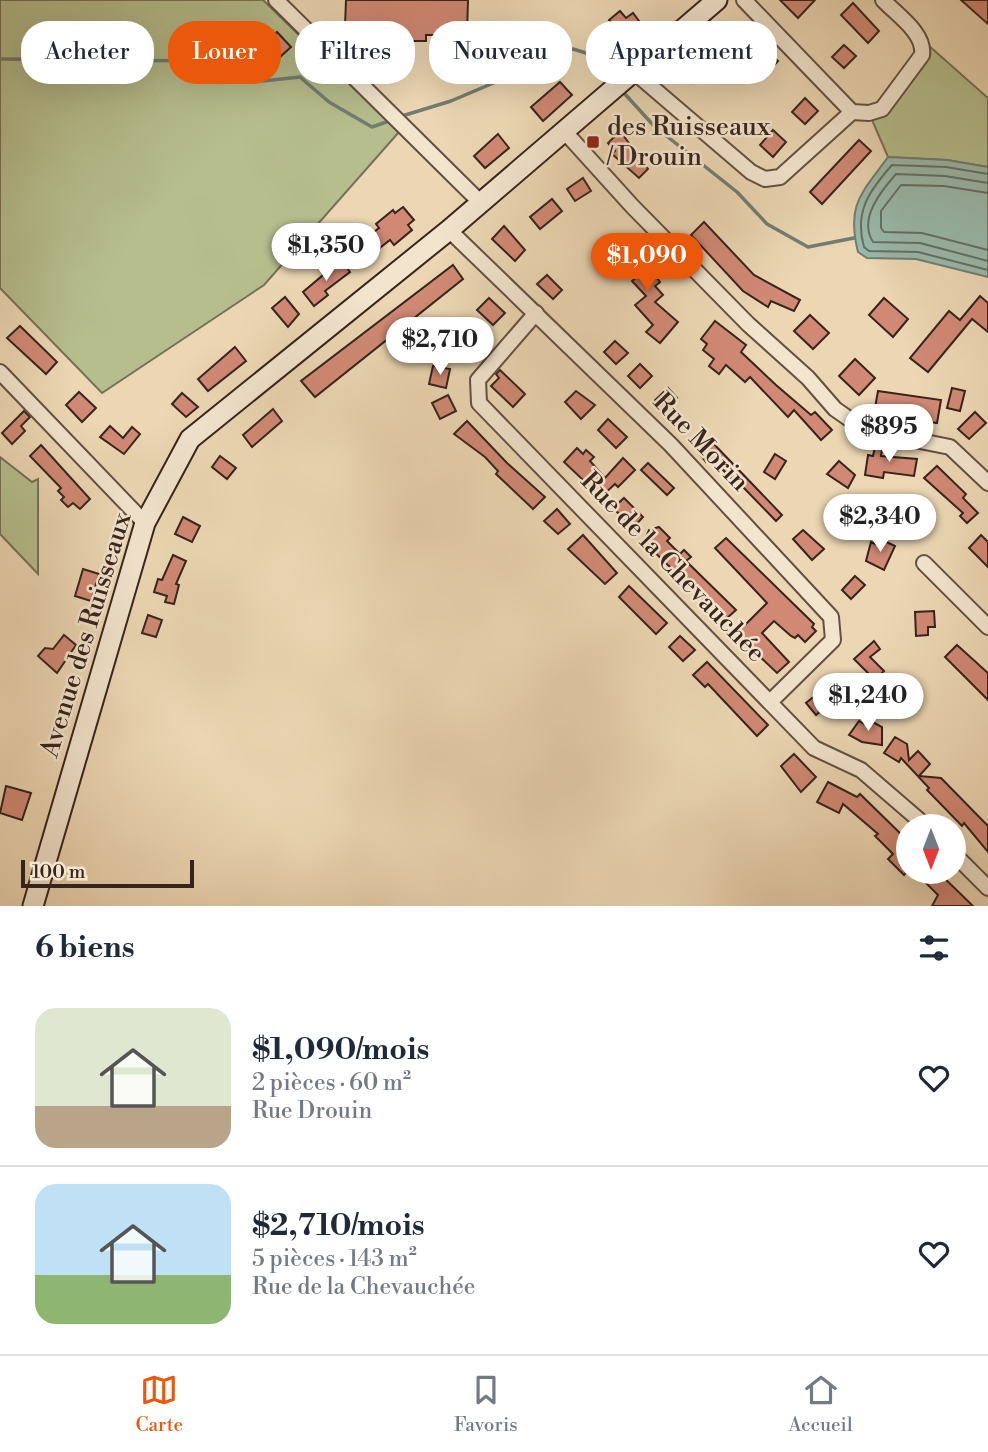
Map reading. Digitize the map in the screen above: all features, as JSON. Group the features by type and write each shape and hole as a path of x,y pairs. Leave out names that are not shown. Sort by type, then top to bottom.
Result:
{"street":[{"path":"276,0 479,201"},
{"path":"744,0 852,112 869,113 881,109 922,55 923,45 919,37 883,0"},
{"name":"Avenue des Ruisseaux","path":"691,21 714,1"},
{"name":"Avenue des Ruisseaux","path":"33,906 145,523 190,439 449,230 479,201 565,132 619,84"},
{"path":"648,84 751,172 765,179 780,177 852,112"},
{"path":"565,132 632,206 748,324 808,379 835,409 865,430 950,447 988,483"},
{"name":"Rue Morin","path":"449,230 671,444 831,617 833,640 770,702"},
{"name":"Rue de la Chevauchée","path":"536,313 478,380 479,403 814,748 861,770 912,814"},
{"path":"0,372 145,523"},
{"path":"924,563 988,626"},
{"path":"966,866 988,888"}],"green space":[{"path":"0,0 263,0 295,31 295,84 350,84 399,132 264,285 102,393 0,288"},
{"path":"919,37 988,98 988,167 947,160 888,157 869,113 921,55"},
{"path":"0,457 32,482 38,479 38,574 0,534"}],"water":[{"path":"888,157 947,160 988,167 988,277 916,259 867,258 858,252 855,210 864,190"}],"building":[{"path":"346,0 468,0 467,21 429,21 426,41 415,41 415,21 345,21"},
{"path":"780,0 815,0 798,18"},
{"path":"961,0 988,0 988,24"},
{"path":"853,3 879,31 868,43 841,15"},
{"path":"620,11 626,18 633,13 639,21 610,21"},
{"path":"281,36 291,47 281,56"},
{"path":"844,45 856,56 844,68 832,57"},
{"path":"558,84 562,84 572,95 543,121 531,107"},
{"path":"805,98 818,111 805,124 792,112"},
{"path":"773,130 786,142 773,157 760,145"},
{"path":"620,131 648,169 639,178 612,154 615,151 608,143"},
{"path":"498,134 509,148 485,168 474,156"},
{"path":"859,140 871,151 822,204 810,192"},
{"path":"583,178 591,191 575,201 567,189"},
{"path":"552,199 562,211 540,229 530,217"},
{"path":"403,207 414,220 408,225 412,230 394,245 390,240 367,258 357,245 379,228 376,224 393,210 395,213"},
{"path":"704,222 754,275 800,300 794,311 771,301 768,307 743,291 691,235"},
{"path":"504,226 525,250 515,261 492,239"},
{"path":"629,242 660,282 655,286 663,295 655,302 678,322 660,343 646,332 653,325 635,305 646,296 632,281 638,276 624,261 619,266 612,258"},
{"path":"341,260 350,272 325,291 328,295 314,306 303,292"},
{"path":"453,265 463,279 315,397 301,381"},
{"path":"547,275 562,290 553,299 537,284"},
{"path":"980,296 988,303 988,332 972,319 928,372 910,358 949,311 960,320"},
{"path":"285,297 299,314 288,327 272,308"},
{"path":"489,298 505,313 493,325 477,310"},
{"path":"884,298 908,319 893,337 869,315"},
{"path":"810,315 829,333 813,349 794,331"},
{"path":"715,321 746,345 741,352 776,385 811,415 815,412 832,430 821,440 794,410 788,417 750,377 745,382 726,365 719,374 709,366 714,359 703,350 707,344 701,339"},
{"path":"20,326 57,362 46,374 7,338"},
{"path":"460,334 472,347 458,361 445,348"},
{"path":"615,341 628,353 616,364 604,352"},
{"path":"235,347 246,361 208,391 198,379"},
{"path":"855,359 875,378 859,395 839,376"},
{"path":"640,364 652,376 640,388 628,376"},
{"path":"433,366 450,369 446,388 429,384"},
{"path":"500,370 525,394 513,407 491,386 499,378 496,374"},
{"path":"668,388 677,398 661,413 652,403"},
{"path":"952,388 965,391 960,411 947,408"},
{"path":"576,391 595,405 581,419 565,402"},
{"path":"878,391 941,400 937,423 874,413"},
{"path":"79,392 96,408 82,422 66,405"},
{"path":"182,393 198,407 186,417 172,404"},
{"path":"448,395 456,411 440,419 432,403"},
{"path":"273,409 282,421 252,447 243,435"},
{"path":"24,411 30,417 21,426 25,431 12,444 2,433"},
{"path":"975,412 986,423 969,439 958,429"},
{"path":"608,419 627,437 616,448 598,430"},
{"path":"467,421 507,463 545,497 533,509 496,474 498,471 485,457 454,434"},
{"path":"110,426 123,438 132,427 140,434 124,454 100,437"},
{"path":"711,441 782,515 776,521 711,458 706,462 698,452"},
{"path":"876,442 883,443 881,456 917,459 914,476 884,472 883,478 865,475 868,455 873,456"},
{"path":"41,445 90,499 80,509 73,503 68,507 61,500 64,497 58,491 61,488 30,456"},
{"path":"577,448 583,454 586,450 594,457 590,461 605,478 623,458 635,470 618,487 615,484 601,497 564,462"},
{"path":"775,454 786,461 775,479 764,472"},
{"path":"220,456 236,468 227,479 212,467"},
{"path":"839,461 855,475 848,488 827,474"},
{"path":"648,463 674,488 667,495 641,470"},
{"path":"937,466 966,494 963,498 978,513 967,523 960,516 963,513 924,478"},
{"path":"624,498 643,517 633,528 613,508"},
{"path":"838,508 847,519 835,529 826,519"},
{"path":"557,509 570,524 558,534 544,521"},
{"path":"922,516 924,535 912,538 907,519"},
{"path":"183,517 200,526 192,542 175,534"},
{"path":"659,527 670,538 667,541 680,554 684,550 691,557 686,561 736,610 725,620 644,542 649,530"},
{"path":"803,530 824,549 812,560 793,539"},
{"path":"583,535 617,573 605,584 568,549"},
{"path":"981,535 988,542 988,567 969,548"},
{"path":"726,538 814,624 812,627 816,631 805,642 798,635 795,638 791,636 774,621 762,633 789,662 777,673 736,634 767,603 715,548"},
{"path":"880,539 895,546 884,570 866,561 871,542 877,545"},
{"path":"173,555 186,561 176,584 179,585 174,604 165,602 167,596 154,592 158,579 162,580"},
{"path":"83,569 99,574 91,601 75,596"},
{"path":"855,576 865,585 851,599 842,590"},
{"path":"629,586 667,623 656,634 619,597"},
{"path":"934,611 935,627 928,627 928,635 916,636 915,612"},
{"path":"148,615 162,620 156,637 142,633"},
{"path":"64,635 76,645 57,673 38,656 45,648 53,649"},
{"path":"680,636 695,650 683,661 669,647"},
{"path":"874,641 880,649 870,657 884,671 875,680 854,659"},
{"path":"957,645 988,673 988,700 945,657"},
{"path":"707,662 768,725 757,736 708,684 705,687 693,675"},
{"path":"827,686 837,697 816,715 806,703"},
{"path":"869,720 882,727 882,745 862,742 849,735 859,721 866,725"},
{"path":"895,737 907,744 909,760 918,751 930,764 919,776 941,778 988,826 988,852 966,825 966,814 950,814 901,758 899,762 884,753"},
{"path":"794,754 816,777 801,792 781,766"},
{"path":"828,782 857,797 860,794 896,829 896,867 888,859 893,854 875,836 878,834 843,804 839,813 817,802"},
{"path":"6,786 31,793 22,820 0,813"},
{"path":"927,884 950,884 973,906 932,906 938,895"}],"waterway":[{"path":"402,116 451,101 573,49 586,53"},
{"path":"0,59 202,61 263,81 300,77 329,102 372,127 389,121"},
{"path":"624,93 654,126 737,192 767,224 808,247 854,238"}],"place":[{"name":"des Ruisseaux / Drouin","path":"593,142"}]}
